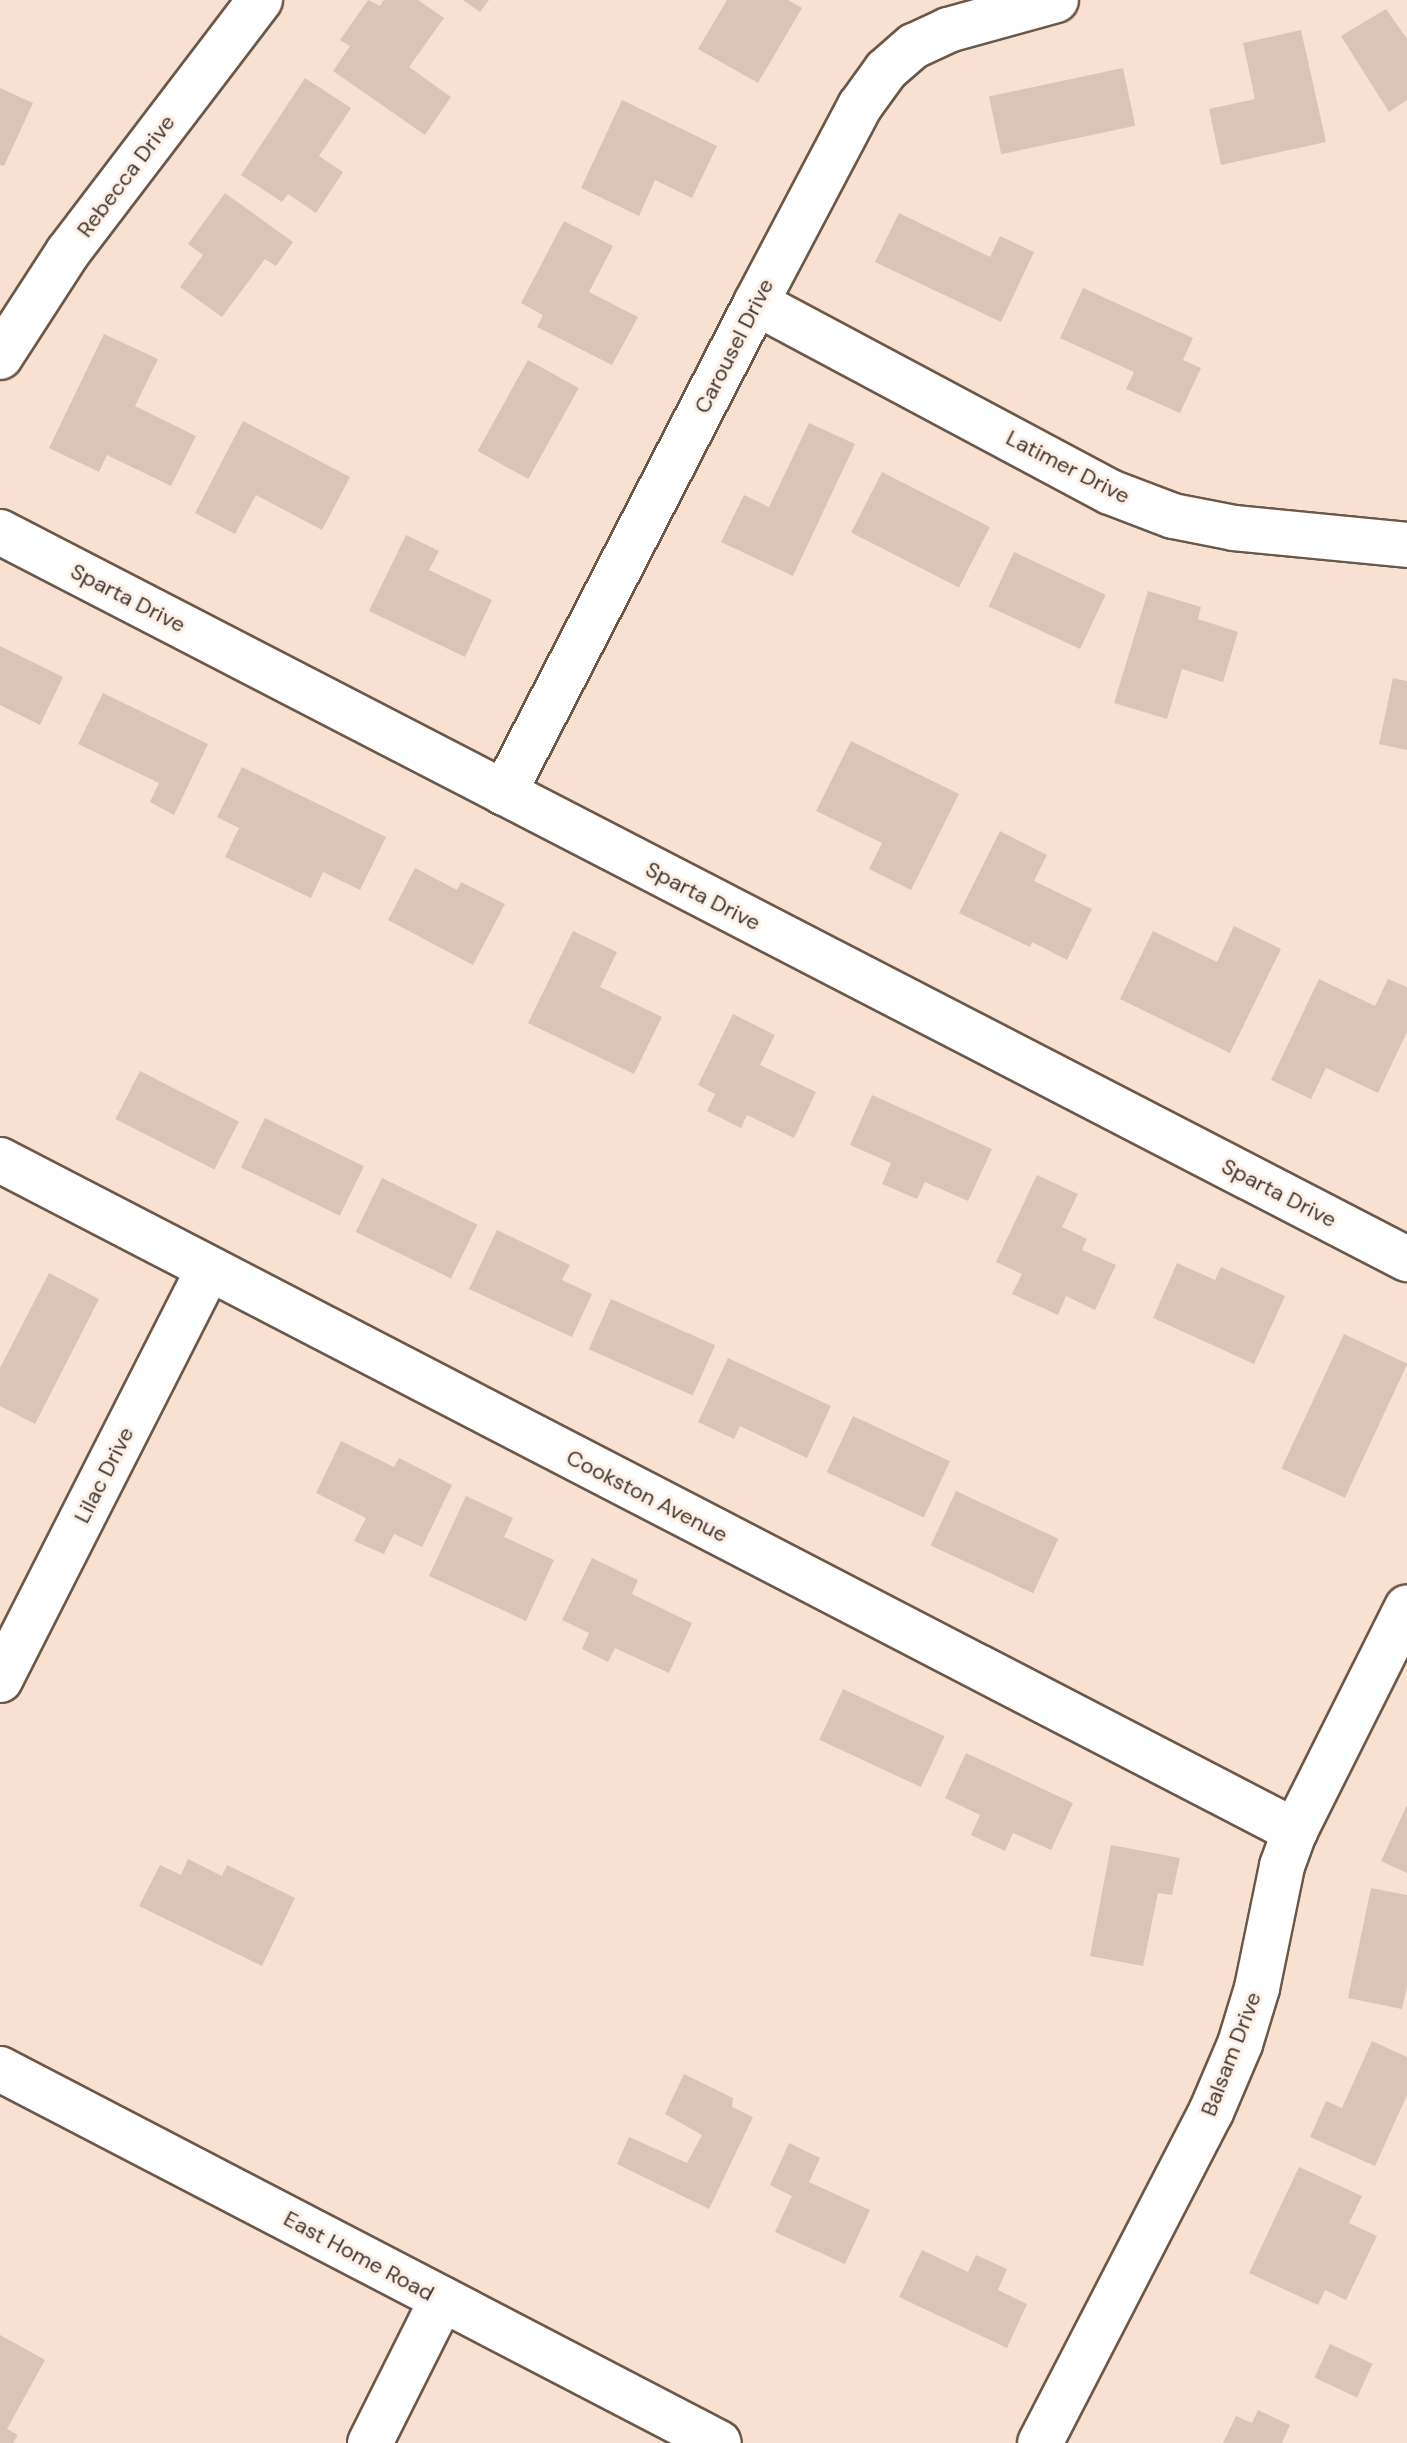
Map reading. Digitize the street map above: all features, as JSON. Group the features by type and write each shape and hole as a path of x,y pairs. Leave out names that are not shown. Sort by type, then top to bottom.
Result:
{"street":[{"name":"Rebecca Drive","path":"0,357 68,252 260,0"},
{"name":"Carousel Drive","path":"504,793 860,106 886,70 914,46 948,30 1056,0"},
{"name":"Latimer Drive","path":"756,303 1110,492 1173,516 1234,528 1407,545"},
{"name":"Sparta Drive","path":"0,532 1407,1259"},
{"name":"Cookston Avenue","path":"0,1160 1295,1831"},
{"name":"Lilac Drive","path":"0,1680 208,1270"},
{"name":"Balsam Drive","path":"1040,2443 1211,2112 1240,2044 1257,1988 1282,1866 1295,1831 1407,1607"},
{"name":"East Home Road","path":"0,2069 719,2443"},
{"path":"372,2442 442,2299"}],"building":[{"path":"368,0 380,6 384,0 418,0 444,18 409,67 451,97 425,135 333,71 350,46 340,40"},
{"path":"463,0 489,0 480,12"},
{"path":"727,0 788,0 802,8 758,83 698,49"},
{"path":"1386,9 1407,39 1407,100 1389,112 1341,36"},
{"path":"1301,30 1326,142 1221,165 1209,109 1255,99 1243,43"},
{"path":"1123,68 1135,126 1001,154 989,96"},
{"path":"305,78 351,108 319,156 343,172 316,213 288,194 282,202 241,175"},
{"path":"0,88 33,103 4,166 0,165"},
{"path":"622,100 717,146 692,198 655,180 639,216 581,188"},
{"path":"225,193 293,242 276,266 265,259 222,317 180,287 203,255 188,244"},
{"path":"899,213 990,257 1000,236 1034,252 1001,322 875,262"},
{"path":"564,221 613,246 589,292 638,317 612,365 537,327 543,315 521,303"},
{"path":"1083,288 1193,338 1183,360 1201,368 1180,413 1126,389 1134,372 1060,338"},
{"path":"104,334 158,359 135,406 196,436 171,486 107,455 99,472 49,448"},
{"path":"528,360 579,388 528,479 478,451"},
{"path":"243,421 350,477 322,530 256,495 235,534 195,513"},
{"path":"809,423 855,444 793,576 721,542 744,495 769,507"},
{"path":"882,472 990,527 959,588 851,533"},
{"path":"406,535 439,551 429,570 492,600 465,657 369,611"},
{"path":"1014,552 1106,595 1080,649 989,606"},
{"path":"1148,591 1201,607 1198,619 1238,632 1223,682 1182,669 1167,719 1114,703"},
{"path":"0,646 63,677 40,725 0,705"},
{"path":"1393,678 1407,681 1407,750 1379,744"},
{"path":"103,693 208,744 174,815 150,802 159,783 78,744"},
{"path":"851,741 959,794 911,890 869,869 882,843 816,811"},
{"path":"242,767 386,837 360,890 323,872 311,898 225,857 239,828 217,817"},
{"path":"1000,831 1047,855 1034,881 1092,909 1067,960 1032,942 1030,947 959,913"},
{"path":"415,868 457,890 461,882 505,904 473,965 388,920"},
{"path":"1234,926 1281,949 1230,1053 1120,999 1153,931 1217,962"},
{"path":"573,931 617,952 600,987 662,1017 634,1074 528,1023"},
{"path":"1319,979 1375,1006 1388,979 1407,987 1407,1032 1378,1093 1326,1068 1311,1099 1271,1080"},
{"path":"733,1014 775,1035 760,1065 816,1092 794,1138 747,1115 741,1128 707,1111 715,1094 698,1085"},
{"path":"140,1071 239,1121 214,1170 115,1119"},
{"path":"872,1095 992,1149 968,1201 925,1182 917,1199 882,1184 891,1163 850,1145"},
{"path":"265,1118 364,1166 340,1216 241,1167"},
{"path":"1037,1175 1078,1194 1062,1227 1087,1239 1082,1250 1116,1265 1095,1310 1066,1296 1058,1315 1012,1294 1022,1274 996,1262"},
{"path":"382,1178 477,1224 451,1278 356,1232"},
{"path":"497,1230 570,1265 562,1280 592,1294 572,1337 469,1289"},
{"path":"1177,1263 1215,1280 1221,1267 1285,1296 1254,1364 1153,1318"},
{"path":"49,1273 99,1299 35,1424 0,1406 0,1368"},
{"path":"611,1299 715,1345 693,1396 589,1349"},
{"path":"1344,1334 1407,1363 1345,1498 1281,1468"},
{"path":"728,1358 831,1406 807,1458 740,1426 734,1439 698,1422"},
{"path":"853,1416 950,1461 924,1517 827,1472"},
{"path":"341,1441 394,1467 399,1458 452,1485 422,1547 394,1534 384,1554 354,1541 366,1518 316,1493"},
{"path":"956,1491 1058,1539 1033,1593 931,1545"},
{"path":"466,1496 513,1518 504,1537 554,1560 526,1621 429,1576"},
{"path":"592,1558 638,1580 632,1594 692,1623 669,1673 615,1648 608,1662 582,1649 589,1633 562,1620"},
{"path":"843,1689 945,1736 921,1787 819,1740"},
{"path":"966,1753 1073,1803 1051,1850 1013,1833 1005,1851 971,1835 980,1815 945,1798"},
{"path":"1407,1805 1407,1873 1381,1861"},
{"path":"1111,1845 1180,1858 1172,1895 1158,1893 1143,1966 1090,1956"},
{"path":"188,1859 222,1876 227,1865 295,1898 262,1966 139,1906 160,1865 181,1875"},
{"path":"1371,1888 1407,1895 1407,1986 1402,2009 1348,1998"},
{"path":"1372,2041 1407,2057 1407,2095 1375,2166 1310,2137 1326,2101 1342,2108"},
{"path":"684,2074 733,2098 732,2107 753,2117 709,2209 617,2164 629,2137 687,2163 702,2135 665,2114"},
{"path":"789,2143 820,2158 809,2182 870,2210 845,2264 775,2232 792,2196 770,2185"},
{"path":"1299,2167 1362,2196 1349,2223 1377,2236 1346,2300 1325,2290 1318,2305 1249,2273"},
{"path":"922,2250 968,2272 976,2255 1007,2269 998,2290 1027,2304 1007,2348 899,2297"},
{"path":"0,2335 45,2360 7,2429 18,2435 13,2443 0,2443"},
{"path":"1330,2344 1373,2364 1357,2397 1314,2378"},
{"path":"1258,2410 1290,2425 1282,2443 1223,2443 1236,2416 1252,2423"}]}
